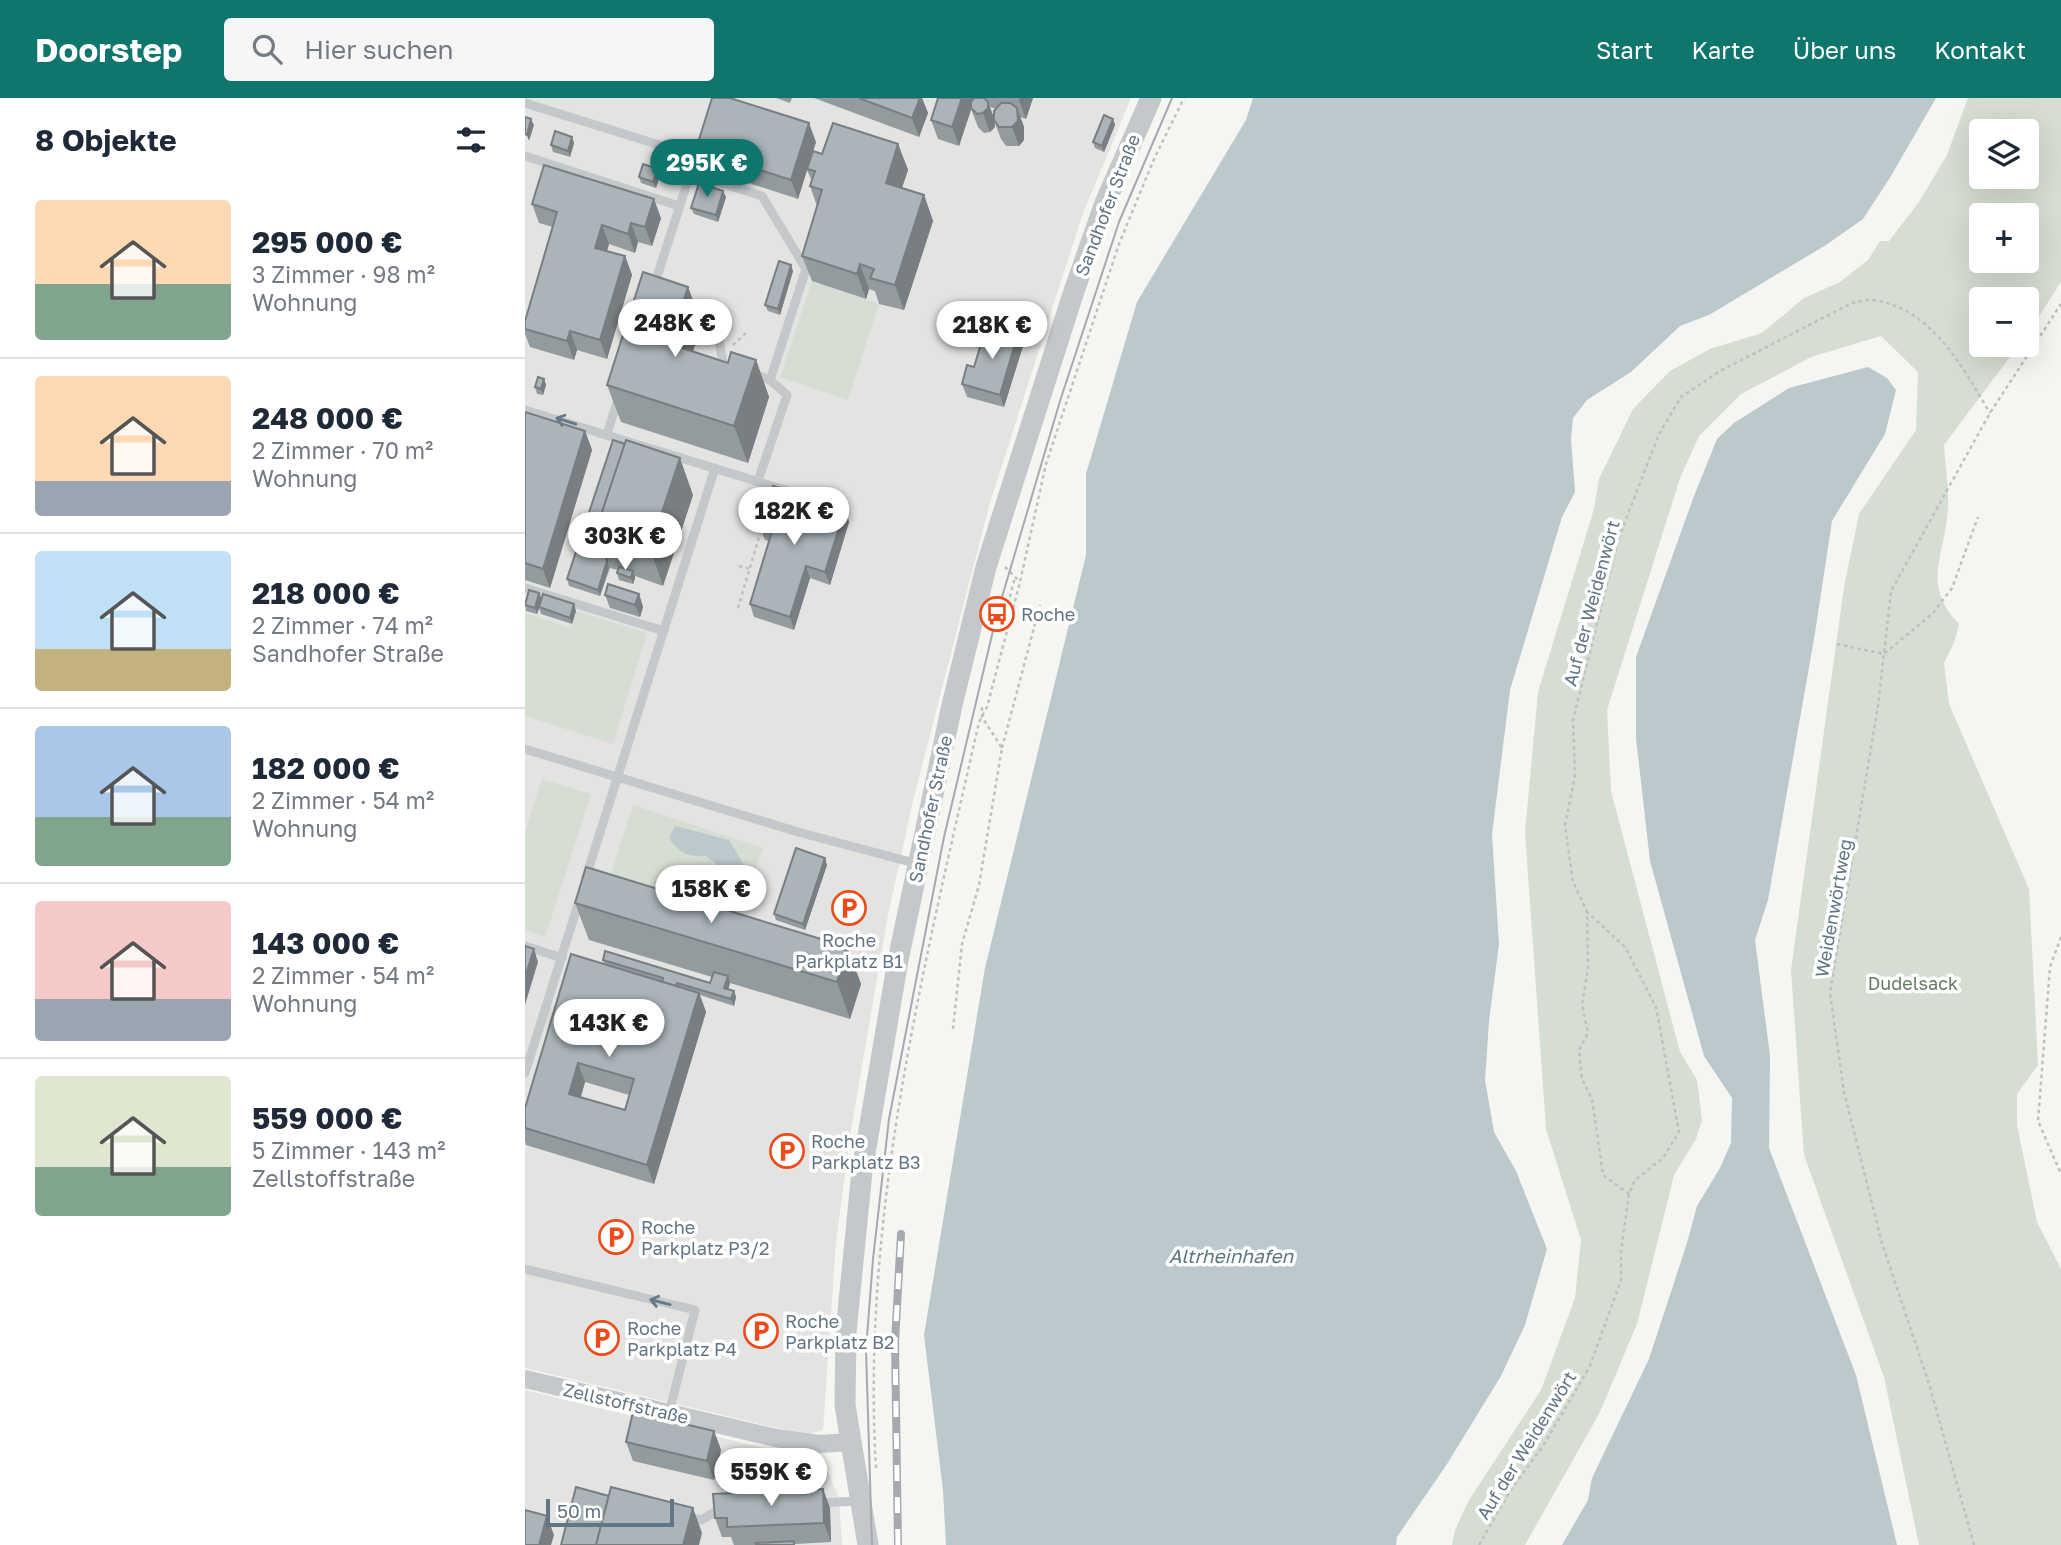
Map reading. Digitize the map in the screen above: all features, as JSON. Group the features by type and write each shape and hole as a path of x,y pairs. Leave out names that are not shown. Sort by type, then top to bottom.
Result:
{"street":[{"name":"Sandhofer Straße","path":"868,1545 845,1405 846,1332 862,1171 898,960 952,705 986,567 1020,455 1105,204 1151,98"},
{"name":"Zellstoffstraße","path":"525,1379 776,1438 819,1444 852,1442"}],"lane":[{"path":"525,103 695,156"},
{"path":"651,296 703,130"},
{"path":"525,156 679,206"},
{"path":"690,173 762,196 806,268 771,380"},
{"path":"677,304 715,317 723,363 735,368"},
{"path":"747,372 771,380 787,395 758,481"},
{"path":"607,434 623,384"},
{"path":"525,410 811,498"},
{"path":"525,1073 715,468"},
{"path":"525,588 664,631"},
{"path":"525,749 798,832 918,864"},
{"path":"525,946 562,958"},
{"path":"525,1269 695,1310 669,1413"},
{"path":"807,1503 862,1501"},
{"path":"677,1515 701,1520 722,1507 732,1507"}],"path":[{"path":"982,716 987,707 1017,595 1046,464 1077,369 1119,244 1154,159 1184,98"},
{"name":"Auf der Weidenwört","path":"1479,1545 1512,1488 1543,1446 1590,1366 1621,1280 1621,1251 1629,1194 1635,1180 1663,1158 1679,1132 1656,1007 1625,947 1587,912 1573,882 1565,825 1575,776 1573,720 1618,540 1659,434 1681,397 1720,371 1852,303 1872,300 1901,308 1928,326 1957,358 1990,413"},
{"name":"Weidenwörtweg","path":"1974,1545 1930,1387 1882,1242 1843,1092 1830,993 1851,880 1891,591 1990,413 2061,304"},
{"path":"720,349 732,346 748,331"},
{"path":"1837,644 1884,654 1933,613 1952,588 1978,517"},
{"path":"739,608 763,525 754,522"},
{"path":"739,566 750,569"},
{"path":"1010,597 1015,577"},
{"path":"953,1030 962,944 979,884 1002,748 1040,605"},
{"path":"875,1454 873,1368 880,1263 903,1074 982,716 982,705"},
{"path":"982,716 1002,748"},
{"name":"Auf der Weidenwört","path":"1587,912 1588,968 1582,1005 1588,1033 1579,1050 1581,1079 1592,1099 1603,1175 1629,1194"},
{"path":"2061,937 2050,967 2038,1121 2061,1174"}],"shaded area":[{"path":"525,98 1131,98 1082,216 989,506 913,801 888,915 851,1130 836,1241 823,1430 806,1435 525,1368"},
{"path":"525,1390 805,1458 828,1472 839,1498 842,1545 525,1545"}],"green space":[{"name":"Dudelsack","path":"1968,98 2061,98 2061,282 2039,316 2039,287 1969,287 1969,357 2010,357 1944,445 1948,505 1938,581 1940,595 1959,624 1954,643 1944,663 1949,704 2029,889 2038,1065 2017,1094 2017,1125 2037,1222 2061,1269 2061,1545 1919,1545 1884,1377 1804,1155 1791,970 1844,587 1859,514 1916,430 1918,372 1881,336 1811,357 1741,394 1699,436 1680,478 1607,710 1611,791 1680,1052 1697,1080 1702,1120 1696,1139 1674,1175 1637,1324 1600,1412 1525,1545 1452,1545 1455,1530 1469,1500 1541,1390 1575,1298 1581,1240 1546,1129 1525,832 1538,692 1594,509 1599,479 1633,409 1670,371 1710,349 1762,333 1804,298 1840,282 1868,260 1880,241 1889,241 1919,202 1947,155"},
{"path":"812,281 879,304 848,400 780,377"},
{"path":"577,611 647,633 613,744 525,716 525,613 571,628"},
{"path":"542,779 591,794 545,937 525,930 525,832"},
{"path":"633,805 763,848 736,932 606,889"}],"water":[{"name":"Altrheinhafen","path":"1253,98 1936,98 1863,219 1826,245 1709,315 1680,326 1631,372 1587,400 1573,418 1571,439 1575,492 1562,517 1510,690 1492,834 1499,944 1485,1080 1494,1132 1516,1171 1547,1249 1525,1325 1501,1376 1447,1464 1397,1537 1396,1545 946,1545 943,1490 924,1335 985,968 1086,555 1086,474 1137,302 1246,120"},
{"path":"1868,367 1887,378 1896,390 1885,434 1832,521 1768,900 1755,940 1770,1056 1769,1148 1856,1375 1897,1545 1562,1545 1588,1500 1592,1478 1649,1359 1697,1206 1720,1168 1731,1143 1732,1098 1704,1056 1650,861 1636,738 1636,657 1717,439 1734,423 1789,388"},
{"path":"675,826 729,840 745,867 732,876 706,856 685,853 669,838"}],"building":[{"path":"712,98 730,98 809,123 791,180 696,149"},
{"path":"859,98 920,98 912,118"},
{"path":"938,98 962,98 952,127 931,120"},
{"path":"974,98 984,98 988,102 988,108 983,113 977,114 971,108"},
{"path":"1001,103 1010,103 1017,108 1018,121 1012,127 999,127 994,120 994,111"},
{"path":"1104,115 1113,119 1102,146 1093,142"},
{"path":"525,117 531,119 527,135 525,134"},
{"path":"833,123 898,144 886,183 924,195 895,285 870,278 874,269 860,264 857,274 802,256 822,190 810,186 815,171 807,169 813,151 822,154"},
{"path":"555,131 572,137 568,151 551,145"},
{"path":"643,164 658,169 653,182 639,177"},
{"path":"544,165 654,199 645,227 631,223 628,234 602,225 595,248 625,256 600,340 570,331 567,341 525,329 525,321 557,212 532,204"},
{"path":"699,183 723,191 716,215 691,208"},
{"path":"779,261 791,265 778,309 765,305"},
{"path":"643,272 688,287 670,344 728,363 731,352 756,360 734,426 607,385"},
{"path":"987,324 1018,333 1000,395 962,384 967,365 974,367"},
{"path":"538,377 544,379 541,389 535,387"},
{"path":"525,412 585,431 543,569 525,563"},
{"path":"613,440 625,444 596,530 607,561 598,590 567,579"},
{"path":"626,440 680,458 650,548 596,530"},
{"path":"773,486 845,509 825,572 806,566 790,617 750,604 772,531 760,527"},
{"path":"619,567 633,571 631,578 617,573"},
{"path":"608,584 639,594 635,605 605,595"},
{"path":"529,590 539,593 535,608 525,605"},
{"path":"543,594 574,604 570,618 539,607"},
{"path":"796,848 825,858 803,924 774,914"},
{"path":"586,867 847,947 837,982 575,903"},
{"path":"525,946 534,949 525,977"},
{"path":"605,951 710,983 714,972 728,976 724,988 734,991 731,999 677,983 676,986 662,982 663,978 603,960"},
{"path":"571,954 699,993 647,1165 525,1128 525,1108","holes":["578,1063 634,1079 625,1110 569,1094"]},
{"path":"633,1412 714,1431 707,1461 626,1442"},
{"path":"576,1487 609,1496 596,1545 561,1545"},
{"path":"611,1487 693,1508 683,1545 596,1545"},
{"path":"823,1489 824,1523 727,1527 727,1518 715,1518 713,1494"},
{"path":"525,1510 547,1516 539,1545 525,1545"},
{"path":"794,1541 794,1545 756,1545 756,1543"}],"tram line":[{"path":"872,1545 866,1350 873,1259 889,1119 944,837 997,614 1060,401 1119,222 1172,98"}],"railway":[{"path":"898,1545 895,1342 901,1234"}],"place":[{"name":"Roche","path":"997,614"},
{"name":"Roche Parkplatz B1","path":"849,908"},
{"name":"Roche Parkplatz B3","path":"787,1151"},
{"name":"Roche Parkplatz P3/2","path":"616,1237"},
{"name":"Roche Parkplatz B2","path":"761,1331"},
{"name":"Roche Parkplatz P4","path":"602,1338"}]}
